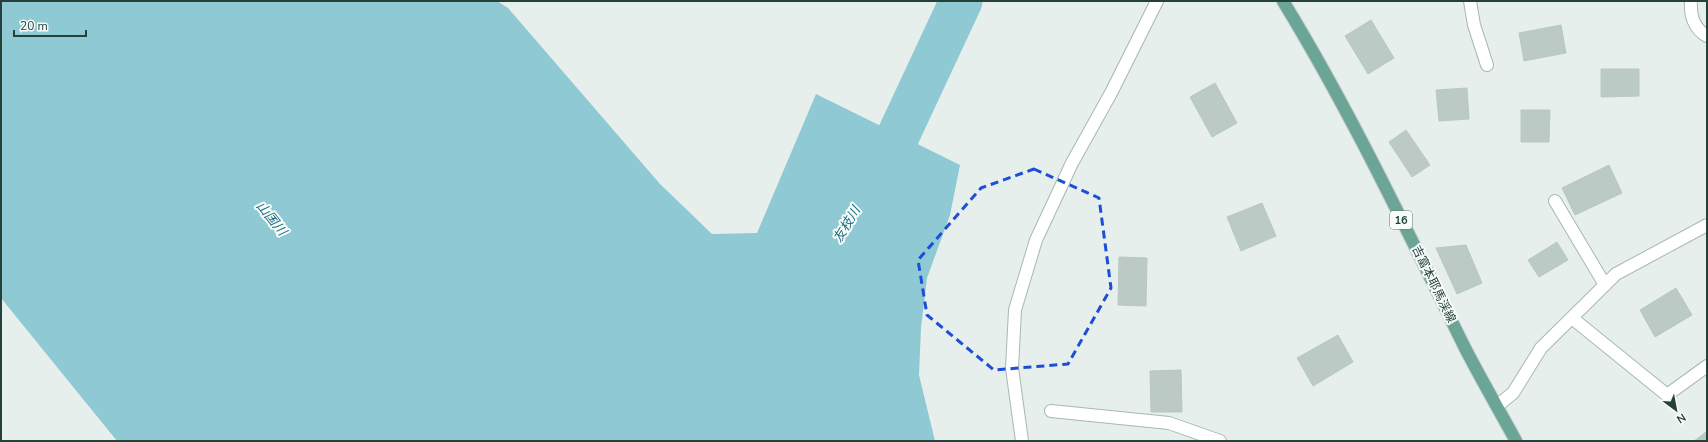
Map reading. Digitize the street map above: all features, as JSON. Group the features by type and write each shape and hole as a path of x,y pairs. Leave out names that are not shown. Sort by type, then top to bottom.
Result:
{"main road":[{"name":"吉富本耶馬渓線","path":"1283,1 1317,56 1466,349 1516,441"}],"street":[{"path":"1022,441 1012,368 1015,310 1036,240 1072,163 1111,93 1156,1"},
{"path":"1470,1 1474,25 1487,65"},
{"path":"1691,1 1690,12 1699,31 1707,36"},
{"path":"1555,201 1605,285"},
{"path":"1497,406 1513,393 1541,348 1616,274 1707,225"},
{"path":"1572,318 1667,395 1707,366"},
{"path":"1052,410 1169,423 1220,441"}],"highlighted area":[{"path":"1034,169 1099,198 1111,288 1068,364 994,370 927,315 918,260 981,188"}],"water":[{"name":"山国川","path":"1,1 497,1 508,8 660,184 712,234 757,233 816,94 960,165 950,215 927,278 921,328 919,375 935,441 117,441 1,298"}],"building":[{"path":"1371,20 1394,58 1368,74 1345,36"},
{"path":"1561,25 1566,53 1524,61 1519,33"},
{"path":"1601,69 1639,69 1639,96 1601,97"},
{"path":"1215,83 1237,123 1212,137 1190,97"},
{"path":"1467,88 1469,119 1439,121 1436,90"},
{"path":"1521,110 1550,110 1549,142 1521,142"},
{"path":"1406,130 1430,165 1412,177 1389,142"},
{"path":"1609,165 1622,193 1575,215 1562,188"},
{"path":"1262,203 1276,236 1241,251 1227,217"},
{"path":"1557,242 1568,260 1539,277 1528,260"},
{"path":"1466,245 1482,283 1457,294 1436,248"},
{"path":"1119,257 1147,258 1146,306 1118,305"},
{"path":"1676,288 1692,315 1655,337 1640,310"},
{"path":"1338,335 1353,362 1313,386 1297,358"},
{"path":"1181,370 1182,412 1151,412 1150,371"},
{"path":"1706,432 1707,441 1694,441"}],"waterway":[{"name":"友枝川","path":"869,185 897,138 961,1"}]}
